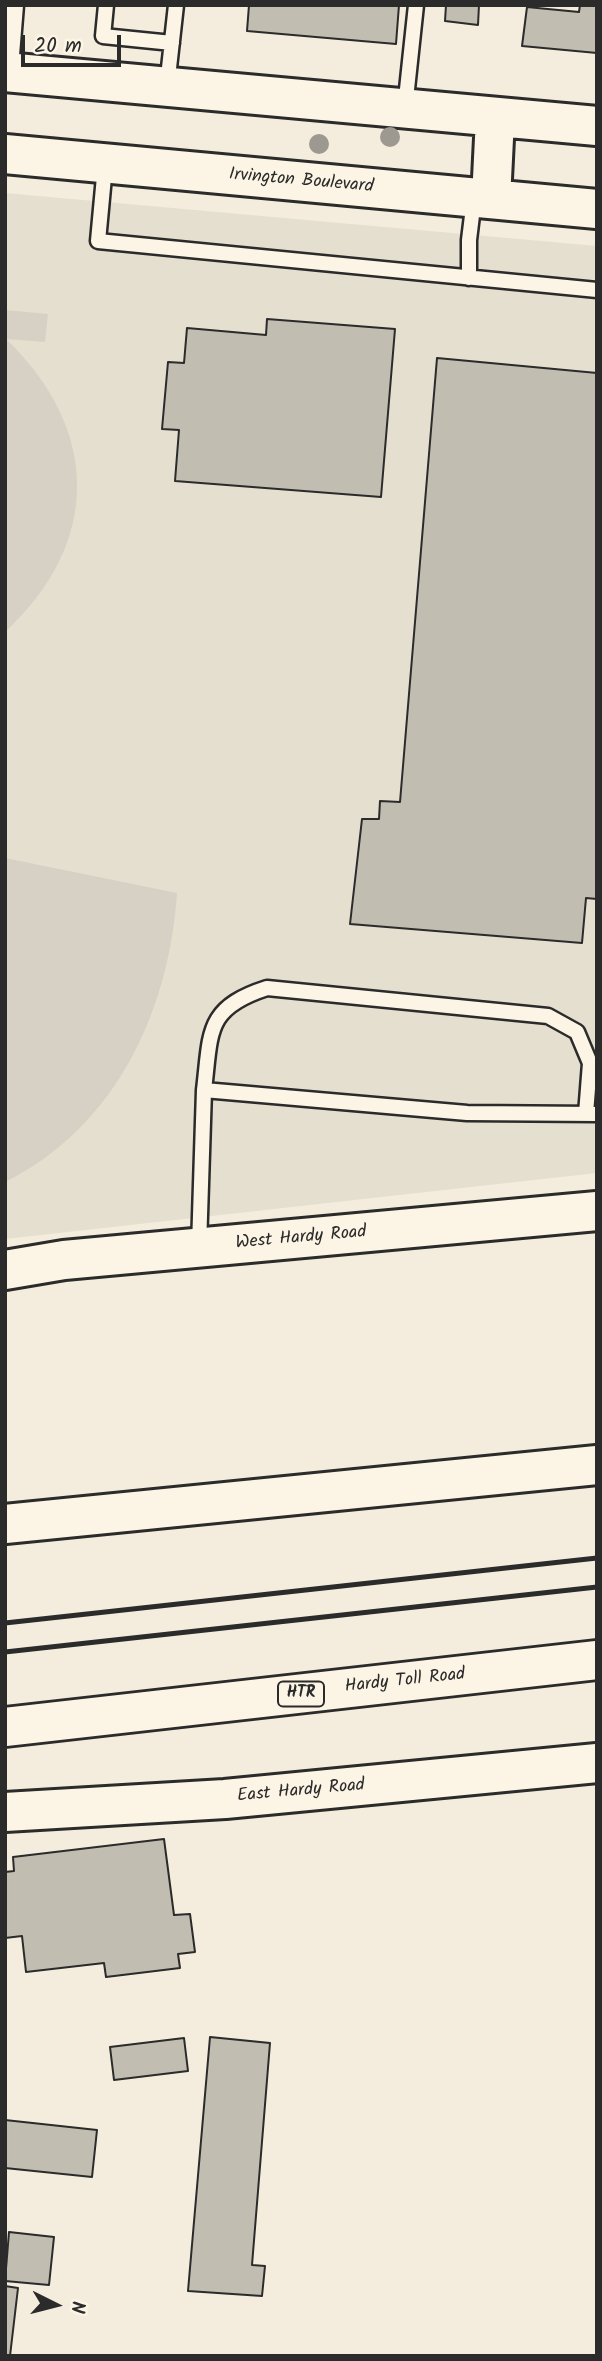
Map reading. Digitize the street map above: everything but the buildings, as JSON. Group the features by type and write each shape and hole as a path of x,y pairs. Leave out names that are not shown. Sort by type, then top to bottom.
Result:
{"main road":[{"path":"5,72 597,126"},
{"path":"483,199 495,118"},
{"name":"Irvington Boulevard","path":"5,154 597,209"},
{"name":"West Hardy Road","path":"5,1270 64,1260 597,1211"},
{"path":"5,1524 597,1465"},
{"name":"Hardy Toll Road","path":"5,1727 597,1660"},
{"name":"East Hardy Road","path":"5,1812 225,1799 597,1763"}],"street":[{"path":"5,55 9,5"}],"lane":[{"path":"106,5 103,36 172,43"},
{"path":"167,88 176,5"},
{"path":"405,110 416,5"},
{"path":"106,163 98,241 597,290"},
{"path":"469,278 469,240 483,199"},
{"path":"199,1248 204,1090 215,1021 237,998 267,988 548,1016 577,1032 590,1063 592,1114 467,1113 204,1090"}],"shaded area":[{"path":"5,193 597,246 597,1173 5,1239"},
{"path":"5,310 48,314 45,342 6,339 37,374 59,410 73,448 77,486 73,524 59,561 37,598 5,632"},
{"path":"5,858 177,893 172,937 162,980 148,1022 130,1061 106,1098 78,1130 44,1159 5,1182"}],"railway":[{"path":"5,1623 597,1558"},
{"path":"5,1652 597,1587"}]}
